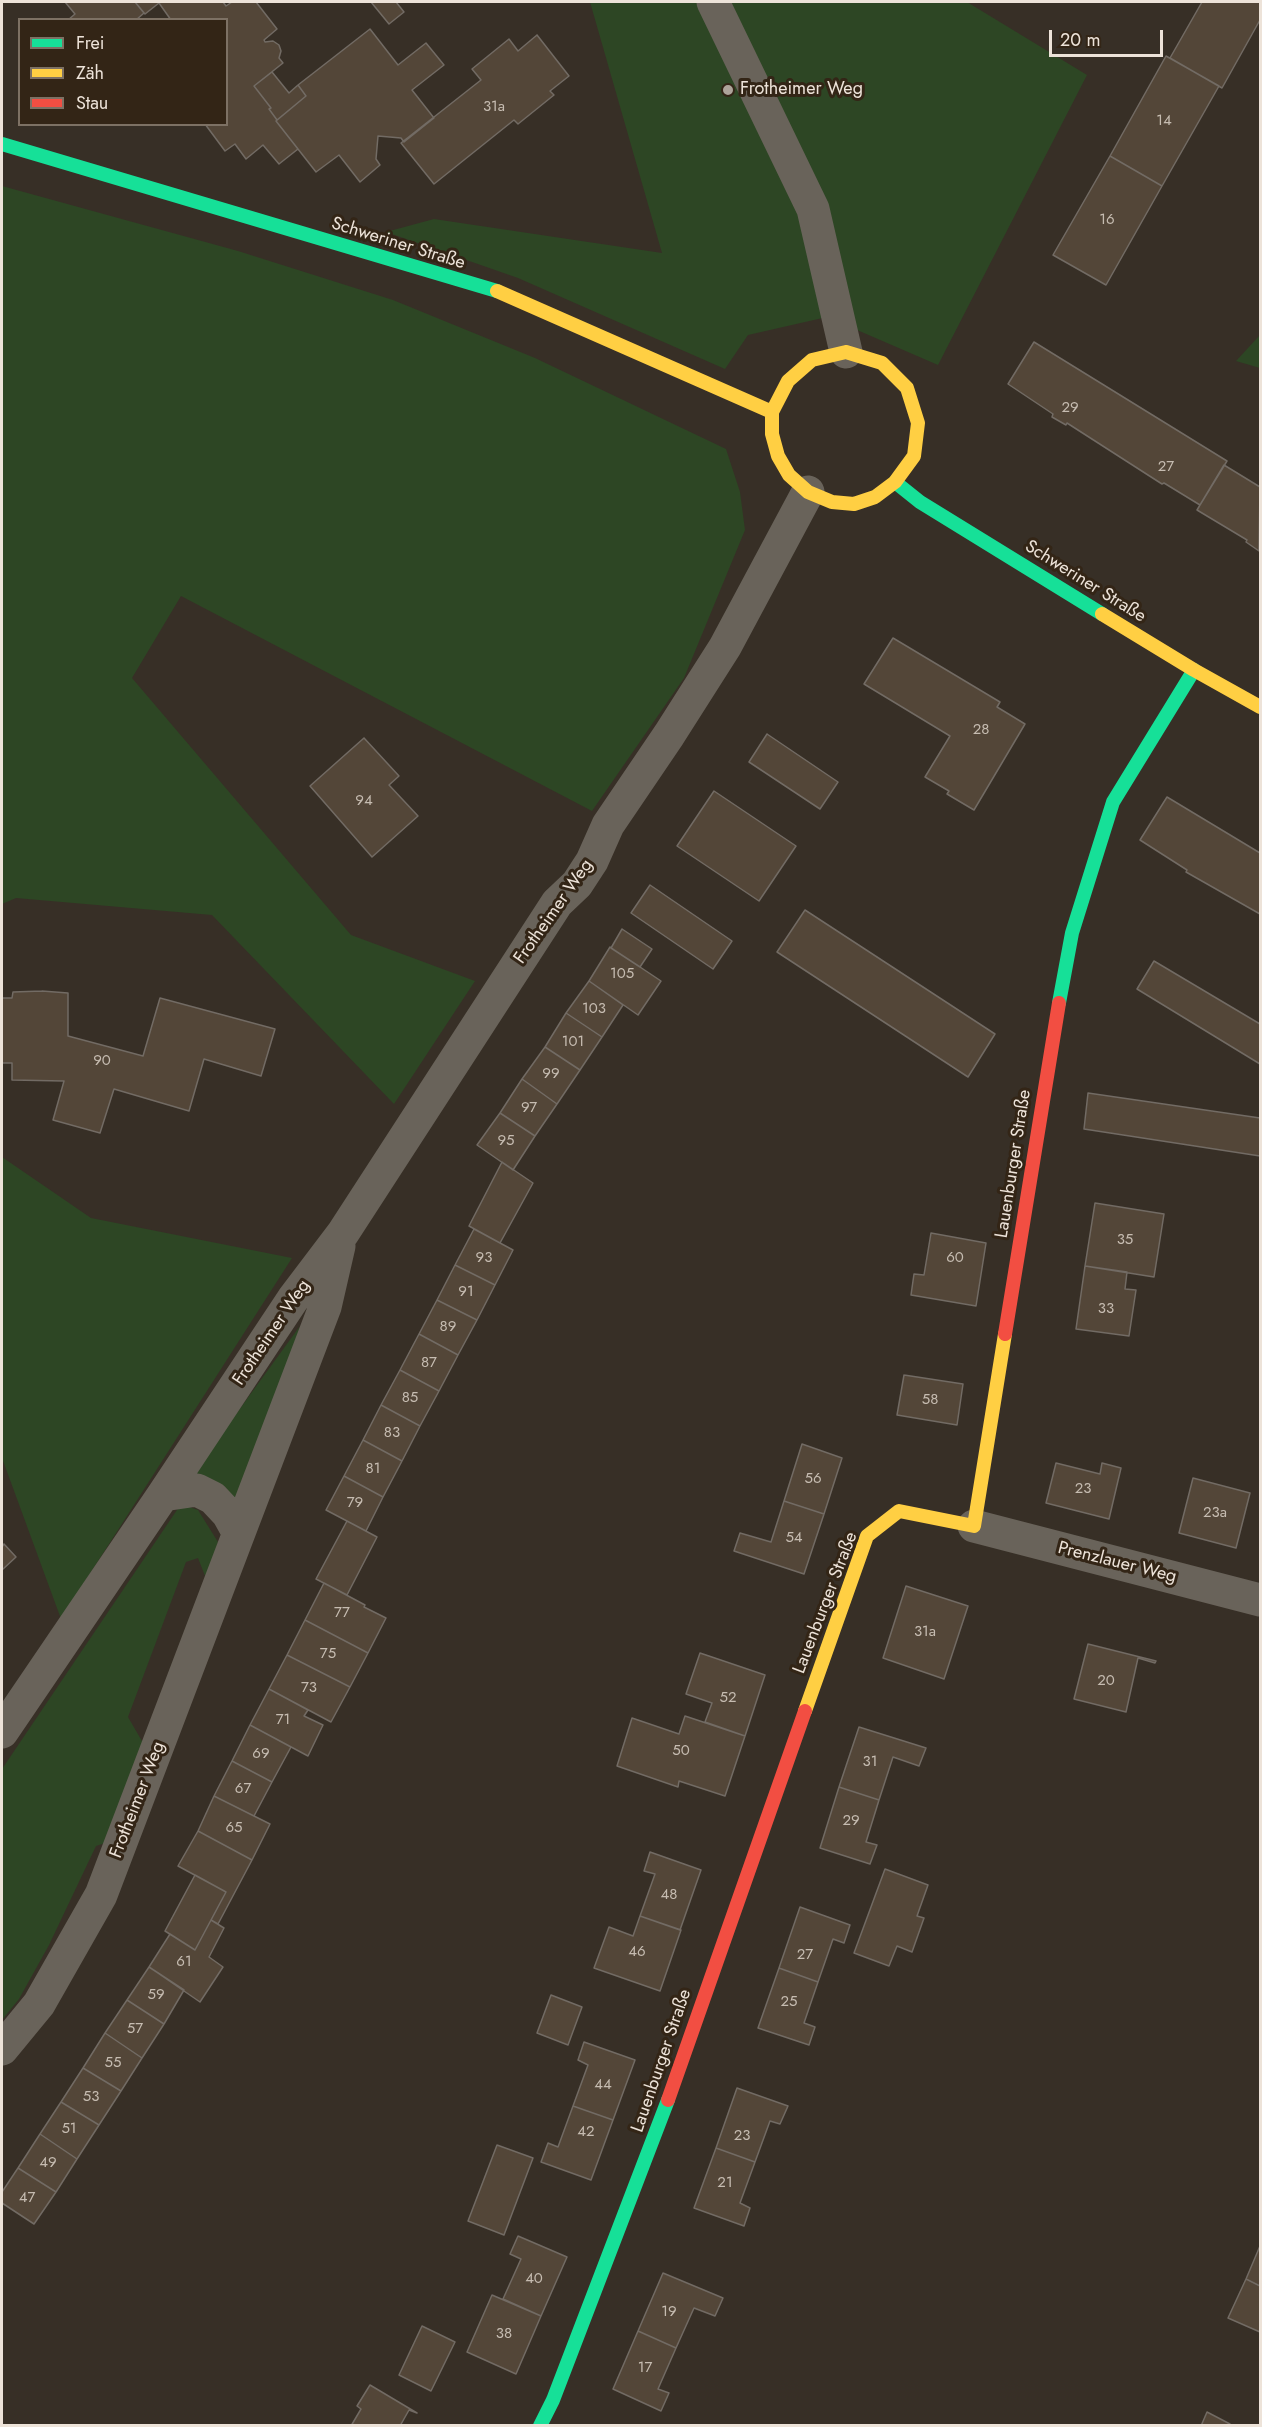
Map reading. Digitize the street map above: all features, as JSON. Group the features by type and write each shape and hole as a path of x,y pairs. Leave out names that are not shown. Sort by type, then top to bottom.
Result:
{"street":[{"path":"713,2 813,209 846,352"},
{"name":"Schweriner Straße","path":"2,144 509,295 772,412"},
{"path":"846,352 882,363 907,388 918,423 914,456 895,482 875,497 854,504 832,502 808,492 789,475 778,456 772,434 772,412 788,381 812,360 846,352"},
{"name":"Schweriner Straße","path":"895,482 920,502 1194,670 1260,707"},
{"name":"Frotheimer Weg","path":"2,1732 293,1299 342,1233 557,903 577,884 592,861 608,825 725,647 808,492"},
{"name":"Lauenburger Straße","path":"540,2426 554,2400 655,2136 867,1536 899,1511 974,1526 1050,1049 1072,933 1113,802 1194,670"},
{"name":"Frotheimer Weg","path":"2,2049 39,2004 101,1895 325,1307 342,1233"},
{"path":"163,1495 197,1490 213,1498 228,1514 238,1532"},
{"name":"Prenzlauer Weg","path":"974,1526 1260,1600"}],"green space":[{"path":"590,2 967,2 1087,75 938,365 827,317 748,335 725,369 518,278 386,232 434,219 662,253"},
{"path":"2,186 238,251 393,300 535,358 726,449 740,492 745,530 684,678 592,811 181,596 132,678 351,935 475,981 394,1104 212,915 16,898 2,904"},
{"path":"1260,335 1260,368 1236,361"},
{"path":"2,1157 91,1218 292,1258 61,1619 2,1458"},
{"path":"300,1326 241,1507 188,1480"},
{"path":"181,1504 198,1510 218,1542 207,1581 198,1558 186,1562 128,1717 146,1748 111,1841 96,1846 49,1945 19,1999 2,2020 2,1769"}],"building":[{"path":"65,2 135,2 144,13 138,18 70,18 75,14"},
{"path":"135,2 223,2 226,6 232,2 256,2 277,29 264,40 265,42 273,41 279,45 281,51 279,58 283,63 254,86 271,108 269,109 276,121 298,149 279,164 263,145 246,159 235,144 225,151 206,126 228,126 228,18 170,18 159,3 145,14"},
{"path":"371,2 396,2 404,12 389,24"},
{"path":"1202,2 1260,2 1260,20 1222,88 1170,58"},
{"path":"370,29 398,65 426,43 444,65 412,90 434,118 404,142 401,138 378,136 376,159 380,165 360,182 339,155 316,172 276,121 306,96 298,85"},
{"path":"537,35 569,76 550,91 554,95 518,124 514,120 434,184 401,143 481,80 472,69 509,39 518,51"},
{"path":"1166,56 1219,86 1162,186 1110,156"},
{"path":"272,72 289,93 298,85 306,96 277,120 254,86"},
{"path":"1110,156 1162,186 1106,285 1053,255"},
{"path":"1034,342 1227,461 1200,505 1164,483 1162,484 1067,423 1066,425 1052,417 1053,414 1008,384"},
{"path":"1224,465 1260,487 1259,551 1246,542 1247,540 1197,510"},
{"path":"893,638 1000,702 997,707 1025,724 974,810 947,794 949,791 925,777 950,736 864,684"},
{"path":"767,734 838,782 820,809 749,762"},
{"path":"364,738 399,776 389,785 418,816 372,857 310,786"},
{"path":"714,791 796,846 759,901 677,846"},
{"path":"1167,797 1260,853 1260,914 1186,872 1187,870 1140,840"},
{"path":"650,885 732,941 713,969 631,913"},
{"path":"805,910 995,1034 968,1077 777,952"},
{"path":"622,929 652,949 640,967 611,948"},
{"path":"610,947 661,981 638,1015 589,981"},
{"path":"1154,961 1260,1024 1260,1064 1137,989"},
{"path":"589,981 623,1005 602,1037 566,1013"},
{"path":"13,992 68,993 68,1036 143,1056 160,998 275,1029 261,1076 204,1059 189,1111 114,1089 100,1133 53,1120 64,1081 12,1080 12,1063 2,1063 2,998 12,998"},
{"path":"566,1013 602,1037 580,1070 545,1047"},
{"path":"545,1047 580,1070 557,1104 522,1079"},
{"path":"522,1079 557,1104 535,1136 500,1113"},
{"path":"1088,1093 1260,1118 1260,1156 1084,1129"},
{"path":"500,1113 535,1136 513,1170 477,1145"},
{"path":"502,1162 533,1183 500,1243 469,1226"},
{"path":"1095,1203 1164,1214 1154,1277 1085,1266"},
{"path":"474,1229 513,1250 495,1285 455,1265"},
{"path":"931,1233 986,1243 976,1306 911,1295 914,1274 924,1275"},
{"path":"455,1265 495,1285 477,1320 437,1300"},
{"path":"1085,1266 1127,1272 1125,1289 1136,1290 1129,1336 1076,1329"},
{"path":"437,1300 477,1320 458,1355 419,1334"},
{"path":"419,1334 458,1355 439,1391 400,1370"},
{"path":"400,1370 439,1391 420,1426 381,1405"},
{"path":"904,1375 963,1384 957,1425 897,1415"},
{"path":"381,1405 420,1426 402,1461 363,1440"},
{"path":"363,1440 402,1461 383,1497 344,1476"},
{"path":"802,1444 842,1458 824,1514 784,1501"},
{"path":"1056,1463 1100,1474 1102,1463 1121,1468 1109,1519 1046,1503"},
{"path":"344,1476 383,1497 366,1531 326,1510"},
{"path":"1193,1478 1250,1493 1236,1548 1179,1533"},
{"path":"784,1501 824,1514 804,1574 734,1551 740,1533 771,1542"},
{"path":"347,1521 377,1537 347,1595 316,1579"},
{"path":"4,1544 16,1557 2,1570 2,1547"},
{"path":"324,1583 386,1618 368,1653 305,1620"},
{"path":"906,1586 968,1606 944,1679 883,1658"},
{"path":"305,1620 368,1653 350,1687 287,1655"},
{"path":"1088,1644 1156,1661 1155,1663 1138,1658 1126,1712 1074,1699"},
{"path":"700,1653 765,1675 745,1736 705,1722 712,1703 686,1694"},
{"path":"287,1655 350,1687 331,1722 269,1689"},
{"path":"269,1689 308,1710 304,1716 323,1725 308,1756 250,1725"},
{"path":"685,1716 745,1736 725,1796 679,1781 678,1787 617,1766 632,1718 679,1734"},
{"path":"250,1725 291,1747 272,1782 232,1761"},
{"path":"859,1727 926,1748 919,1766 893,1757 879,1800 839,1787"},
{"path":"232,1761 272,1782 254,1816 214,1796"},
{"path":"839,1787 879,1800 866,1842 877,1845 870,1864 820,1848"},
{"path":"214,1796 270,1824 252,1860 198,1831"},
{"path":"198,1831 252,1860 218,1924 211,1920 226,1892 178,1866"},
{"path":"650,1852 701,1870 680,1930 640,1916 655,1874 644,1871"},
{"path":"885,1869 928,1885 917,1916 924,1918 912,1952 897,1946 889,1966 854,1953"},
{"path":"195,1875 226,1892 195,1950 165,1931"},
{"path":"800,1907 850,1925 844,1943 833,1939 818,1982 779,1968"},
{"path":"640,1916 681,1930 660,1991 594,1968 609,1927 633,1936"},
{"path":"211,1920 224,1928 209,1957 223,1967 200,2002 149,1967 170,1934 195,1950"},
{"path":"149,1967 184,1990 164,2024 127,2000"},
{"path":"779,1968 818,1982 804,2023 815,2027 809,2045 758,2028"},
{"path":"551,1995 582,2007 568,2045 537,2033"},
{"path":"127,2000 164,2024 142,2058 105,2033"},
{"path":"105,2033 142,2058 121,2091 83,2068"},
{"path":"584,2042 635,2060 613,2120 573,2106 588,2065 578,2060"},
{"path":"83,2068 121,2091 99,2125 61,2102"},
{"path":"737,2088 788,2106 780,2124 770,2121 755,2162 716,2148"},
{"path":"61,2102 99,2125 77,2159 40,2134"},
{"path":"573,2106 613,2120 591,2180 541,2162 548,2143 558,2147"},
{"path":"40,2134 77,2159 56,2192 18,2168"},
{"path":"497,2145 533,2158 504,2235 468,2221"},
{"path":"716,2148 755,2162 740,2203 750,2208 744,2226 694,2208"},
{"path":"18,2168 56,2192 34,2224 2,2203 2,2192"},
{"path":"518,2236 567,2257 541,2316 503,2299 521,2259 510,2254"},
{"path":"1260,2246 1260,2286 1246,2279"},
{"path":"663,2273 723,2298 715,2316 694,2308 676,2348 638,2331"},
{"path":"1246,2279 1260,2286 1260,2332 1228,2318"},
{"path":"492,2295 541,2316 516,2374 467,2352"},
{"path":"422,2326 455,2342 431,2391 399,2375"},
{"path":"638,2331 676,2348 658,2389 669,2393 661,2411 613,2389"},
{"path":"370,2385 417,2413 409,2410 400,2426 351,2426 361,2409 357,2406"},
{"path":"1207,2412 1230,2424 1229,2426 1201,2426"}],"traffic: fast":[{"path":"2,144 497,291"},
{"path":"895,482 920,502 1102,614"},
{"path":"1059,1003 1072,933 1113,802 1194,670"},
{"path":"540,2426 553,2400 668,2100"}],"traffic: slow":[{"path":"497,291 772,412"},
{"path":"846,352 882,363 907,388 918,423 914,456 895,482 875,497 854,504 832,502 808,492 789,475 778,456 772,434 772,412 788,381 812,360 846,352"},
{"path":"1102,614 1260,707"},
{"path":"805,1711 867,1536 899,1511 974,1526 1005,1334"}],"traffic: jam":[{"path":"1005,1334 1059,1003"},
{"path":"668,2100 805,1711"}],"place":[{"name":"Frotheimer Weg","path":"728,90"}]}
